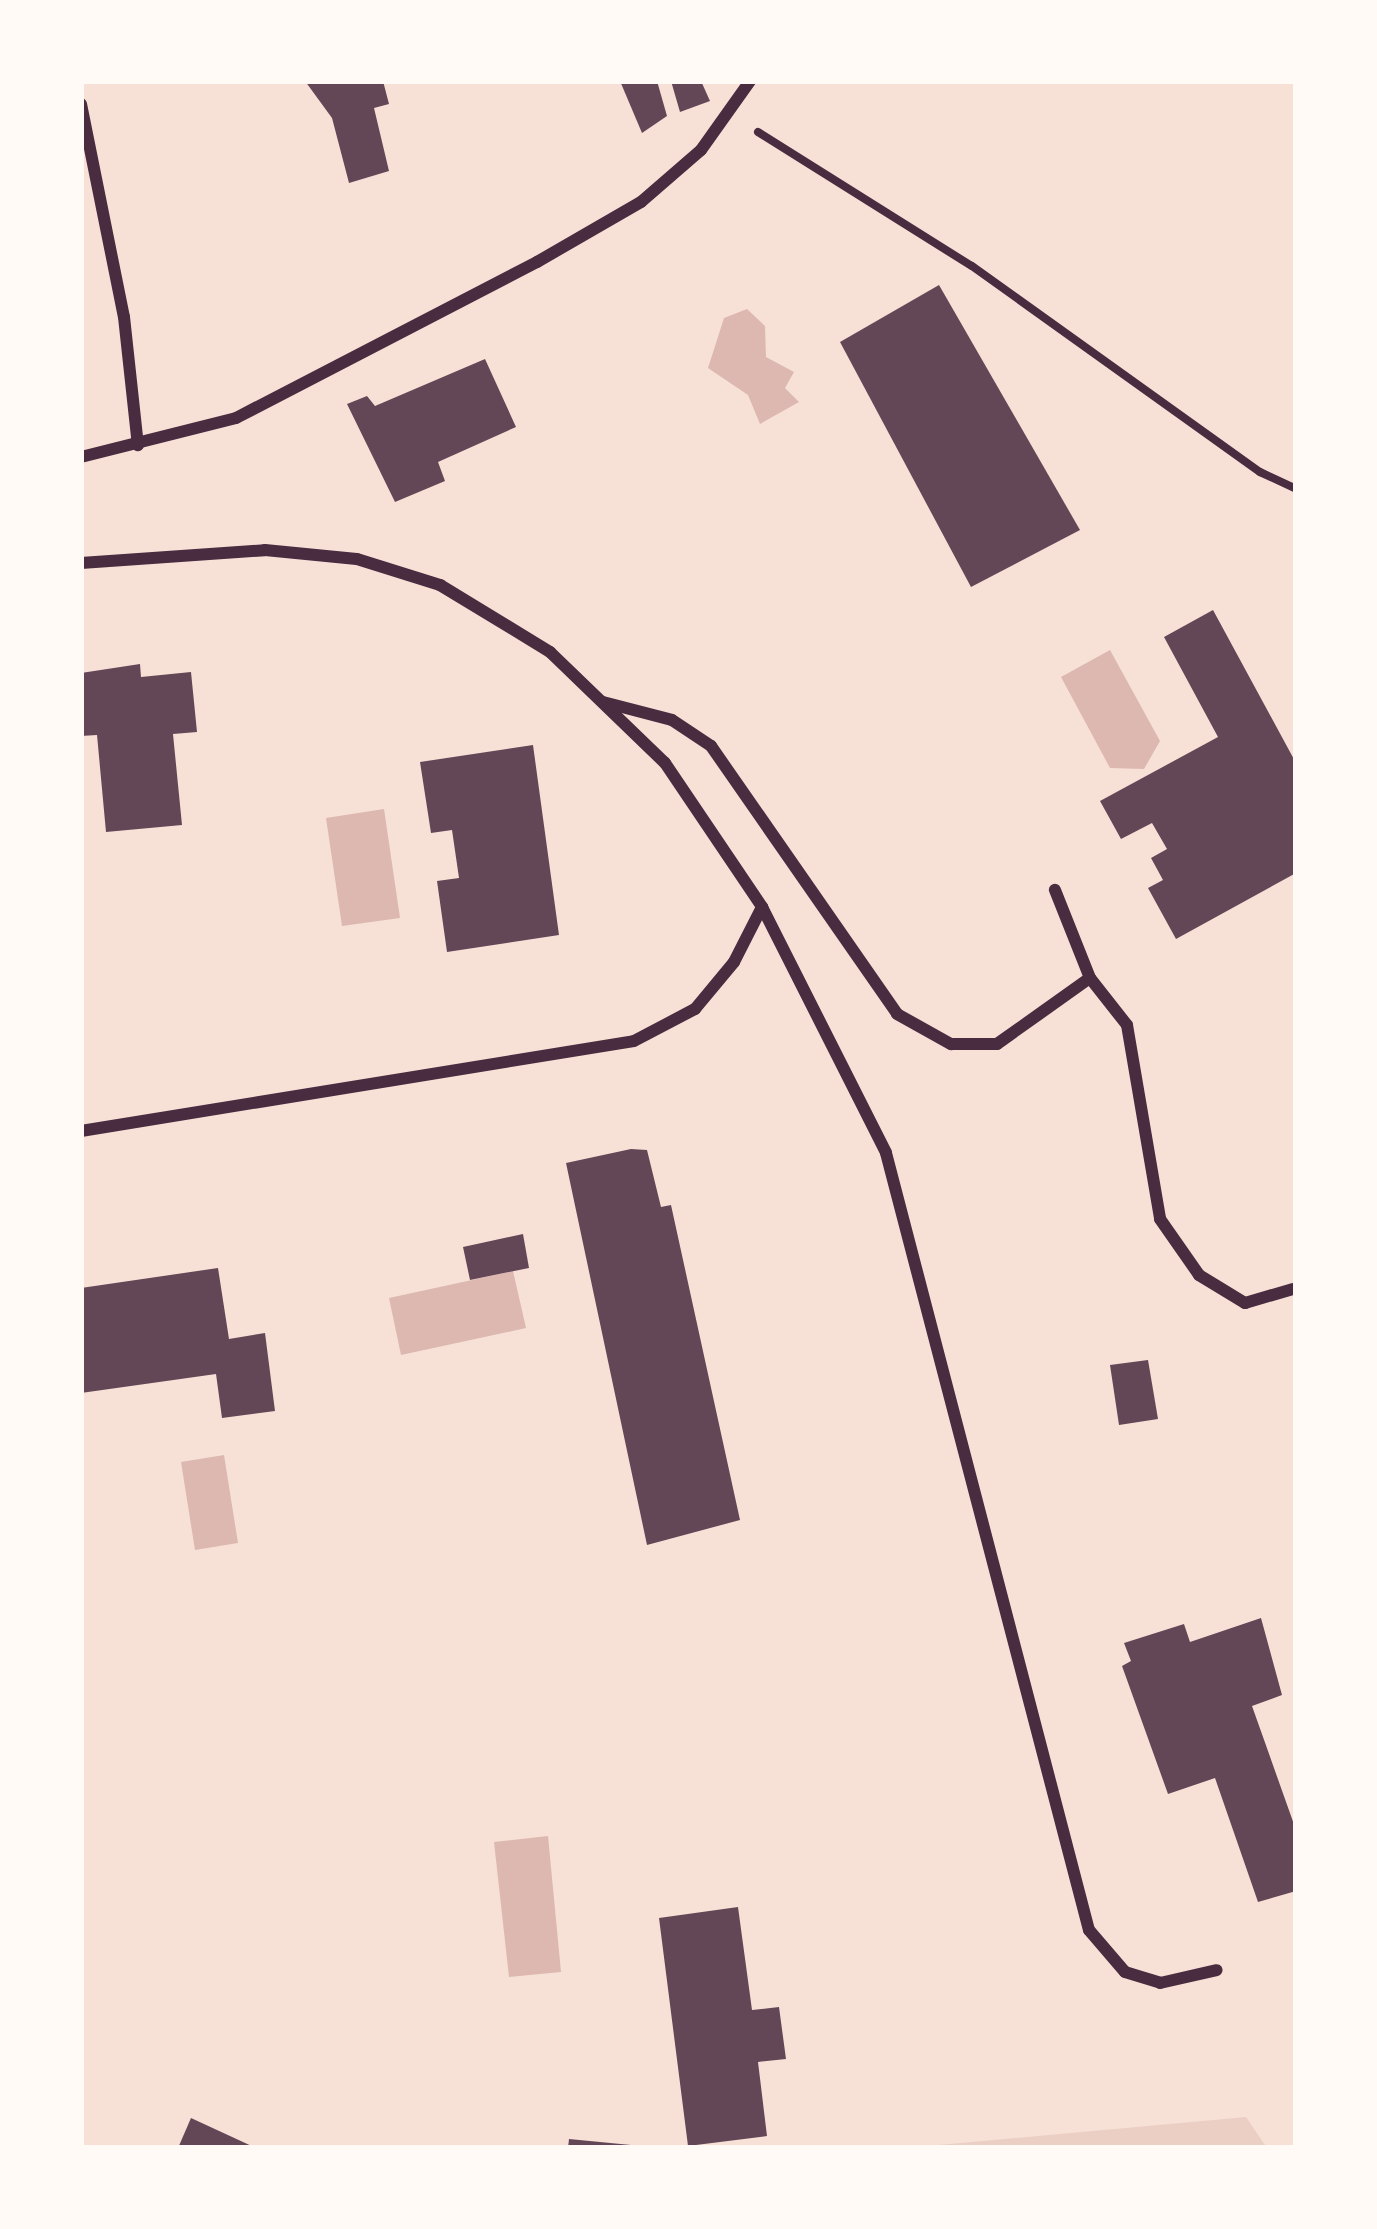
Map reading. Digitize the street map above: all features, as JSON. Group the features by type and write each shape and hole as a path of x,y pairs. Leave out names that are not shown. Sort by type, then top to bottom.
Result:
{"street":[{"path":"81,457 138,446 288,395 537,262 641,202 701,150 750,81"},
{"path":"81,104 124,316 138,446"},
{"path":"81,562 265,550 357,559 440,585 550,652 665,763 762,907 886,1153 1089,1930 1125,1972 1160,1983 1217,1970"},
{"path":"602,702 672,720 711,746 897,1014 951,1044 997,1044 1090,978"},
{"path":"1055,890 1090,978 1127,1025 1160,1219 1199,1275 1245,1303 1293,1289"},
{"path":"81,1131 634,1041 695,1009 734,962 762,907"}],"path":[{"path":"727,113 972,266 1259,472 1296,489"}],"shaded area":[{"path":"747,309 765,326 766,357 794,372 785,388 799,402 760,424 748,395 708,368 724,318"},
{"path":"1110,650 1160,741 1144,769 1110,768 1061,677"},
{"path":"384,809 400,918 342,926 326,818"},
{"path":"513,1271 526,1328 401,1355 389,1298"},
{"path":"224,1455 238,1543 195,1550 181,1462"},
{"path":"548,1836 561,1972 509,1977 494,1842"},
{"path":"1246,2117 1267,2148 906,2148"}],"building":[{"path":"305,81 383,81 389,104 374,108 389,171 349,183 332,118"},
{"path":"620,81 657,81 667,116 642,133"},
{"path":"671,81 701,81 710,101 680,112"},
{"path":"939,285 1080,530 971,587 840,342"},
{"path":"485,359 516,427 438,462 445,481 395,502 347,404 367,396 375,406"},
{"path":"1213,610 1296,763 1296,873 1176,939 1148,888 1163,880 1151,858 1167,849 1152,823 1121,839 1100,801 1218,737 1164,637"},
{"path":"140,664 141,677 191,672 197,732 173,734 182,825 106,832 97,735 81,736 81,673"},
{"path":"533,745 559,935 447,952 437,881 459,878 452,830 431,833 420,762"},
{"path":"647,1150 661,1207 671,1205 740,1520 647,1545 566,1163"},
{"path":"523,1234 529,1268 470,1280 463,1247"},
{"path":"218,1268 229,1339 265,1333 275,1411 222,1418 216,1374 81,1393 81,1288"},
{"path":"1148,1360 1158,1419 1119,1425 1110,1365"},
{"path":"1261,1618 1282,1695 1252,1706 1296,1830 1296,1891 1258,1902 1215,1778 1168,1794 1122,1666 1131,1661 1124,1643 1184,1624 1190,1642"},
{"path":"738,1907 752,2010 779,2007 786,2059 758,2062 767,2136 688,2146 659,1918"},
{"path":"191,2118 256,2148 178,2148"},
{"path":"569,2139 631,2145 568,2148"}]}
